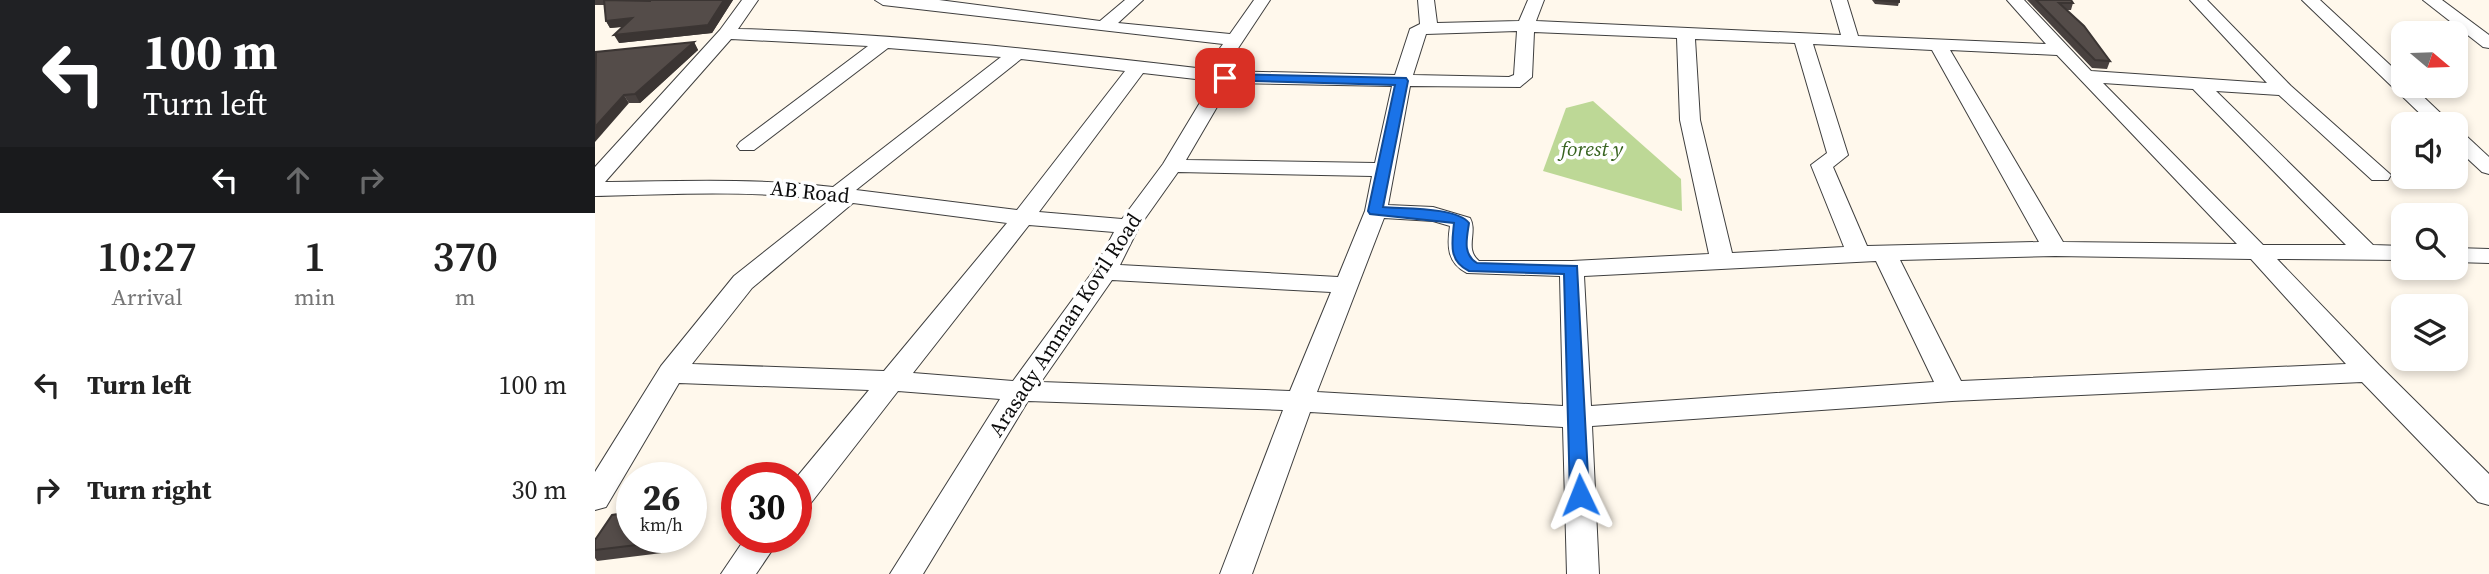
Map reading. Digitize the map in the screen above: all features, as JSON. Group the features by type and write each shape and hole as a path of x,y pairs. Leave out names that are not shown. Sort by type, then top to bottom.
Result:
{"street":[{"path":"595,180 724,37 750,0"},
{"path":"883,0 943,4 1103,27 1234,40"},
{"path":"1103,27 1135,0"},
{"name":"Arasady Amman Kovil Road","path":"906,574 1020,391 1105,272 1128,226 1173,166 1234,40 1262,0"},
{"path":"1426,0 1429,27"},
{"path":"696,42 724,37 885,42 1017,53 1217,77 1518,81 1523,76 1526,26 1536,0"},
{"path":"1839,0 1851,40"},
{"path":"2015,0 2369,372 2489,493"},
{"path":"2198,0 2284,90 2380,175"},
{"path":"2311,0 2429,112"},
{"path":"2431,0 2489,43"},
{"path":"1236,574 1344,285 1375,211 1386,170 1402,81 1415,33 1421,28 1526,26 2060,50"},
{"path":"1686,34 1690,120 1722,262"},
{"path":"1803,39 1838,155 1822,165 1858,254"},
{"path":"747,146 885,42"},
{"path":"1939,46 2055,249"},
{"path":"595,498 671,373 743,282 843,195 1017,53"},
{"path":"812,479 1023,218 1137,68"},
{"path":"2086,76 2284,90"},
{"path":"2199,85 2367,252"},
{"path":"2468,148 2489,168"},
{"path":"1173,166 1386,170"},
{"name":"AB Road","path":"595,189 732,186 787,188 1023,218 1128,226"},
{"path":"1375,211 1443,216 1459,220 1462,223 1458,250 1467,264 1475,268 1572,269 1858,254 2055,249 2391,253"},
{"path":"1885,254 1952,391"},
{"path":"2468,256 2489,257"},
{"path":"1572,269 1583,574"},
{"path":"1105,272 1344,285"},
{"path":"671,373 890,381 1020,391 1300,401 1577,416 1952,391 2369,372"},
{"path":"737,574 753,553"}],"green space":[{"name":"forest y","path":"1593,101 1681,179 1682,211 1543,171 1566,108"}],"building":[{"path":"604,0 724,0 708,25 614,35 632,18 606,21"},
{"path":"2036,0 2071,0 2073,3 2059,3 2084,26 2110,61 2095,60"},
{"path":"694,42 635,94 624,95 595,127 596,52"},
{"path":"616,514 616,547 595,550 595,540 612,515"}],"route":[{"path":"1225,78 1402,81 1388,160 1375,211 1443,216 1459,220 1462,223 1458,250 1467,264 1475,268 1572,269 1580,495"}]}
